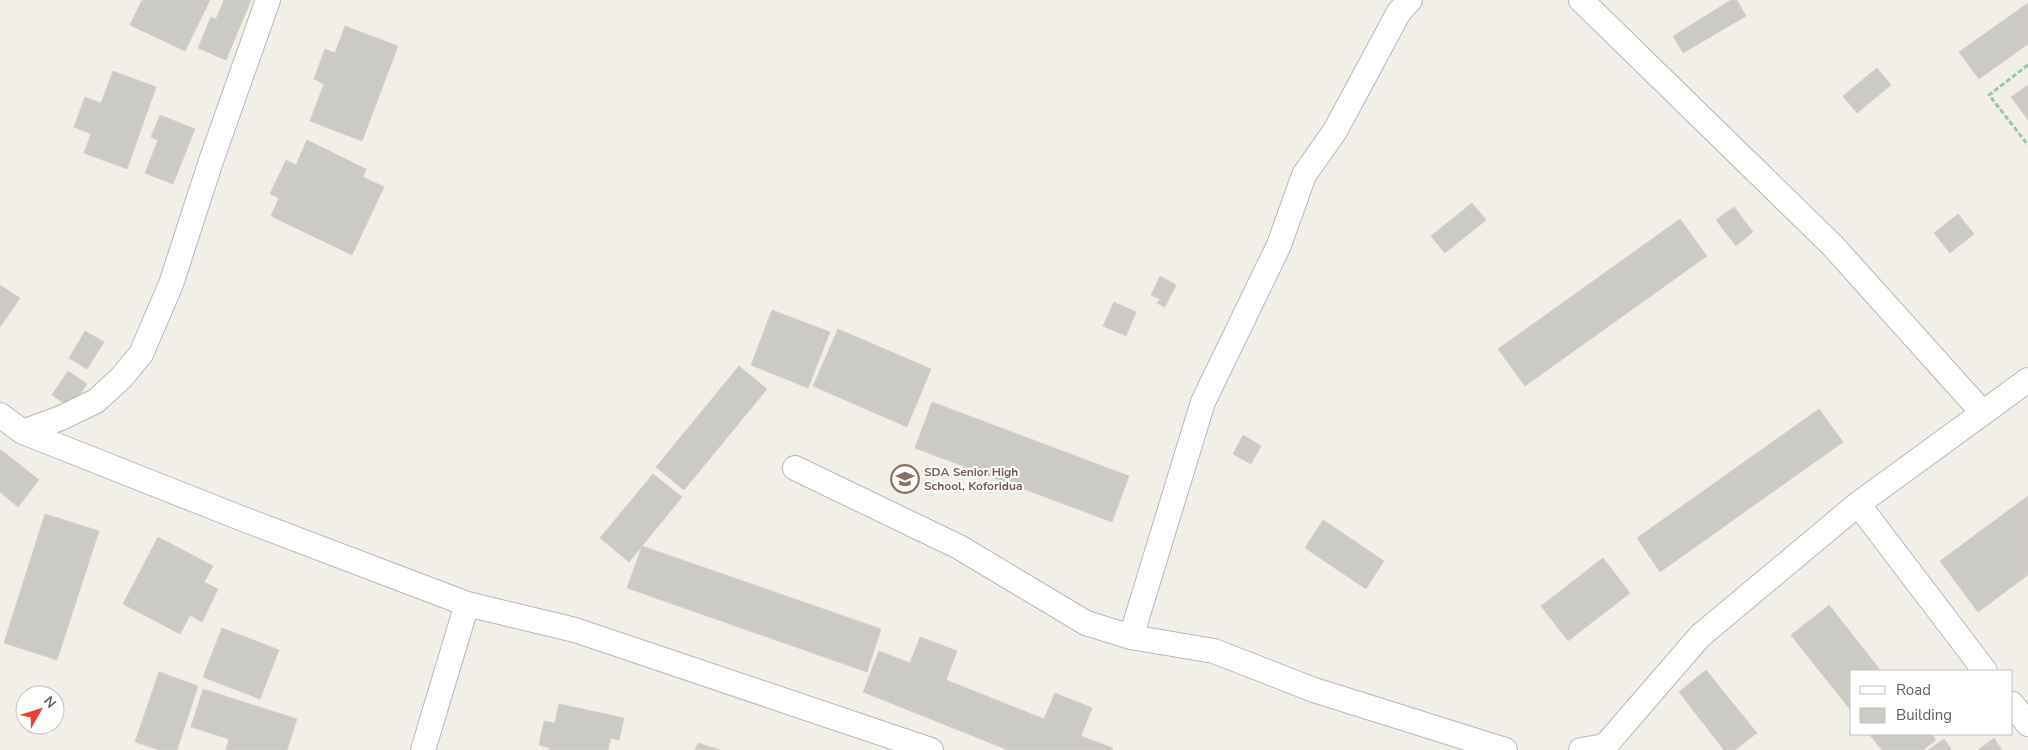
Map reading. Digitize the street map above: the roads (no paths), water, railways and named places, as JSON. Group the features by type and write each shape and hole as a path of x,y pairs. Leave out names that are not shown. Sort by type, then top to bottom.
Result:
{"street":[{"path":"24,432 61,418 96,401 141,354 171,284 211,161 268,0"},
{"path":"1131,637 1203,402 1279,245 1304,175 1335,132 1399,12 1410,0"},
{"path":"1581,0 1833,246 1983,413"},
{"path":"1581,750 1606,748 1700,636 1858,504 2028,380"},
{"path":"0,415 24,432 467,604 576,630 932,750"},
{"path":"795,468 959,547 1086,623 1131,637 1214,651 1314,690 1505,750"},
{"path":"1858,504 1985,670"},
{"path":"424,750 467,604"},
{"path":"2013,705 2028,724"}],"place":[{"name":"SDA Senior High School, Koforidua","path":"905,479"}]}
